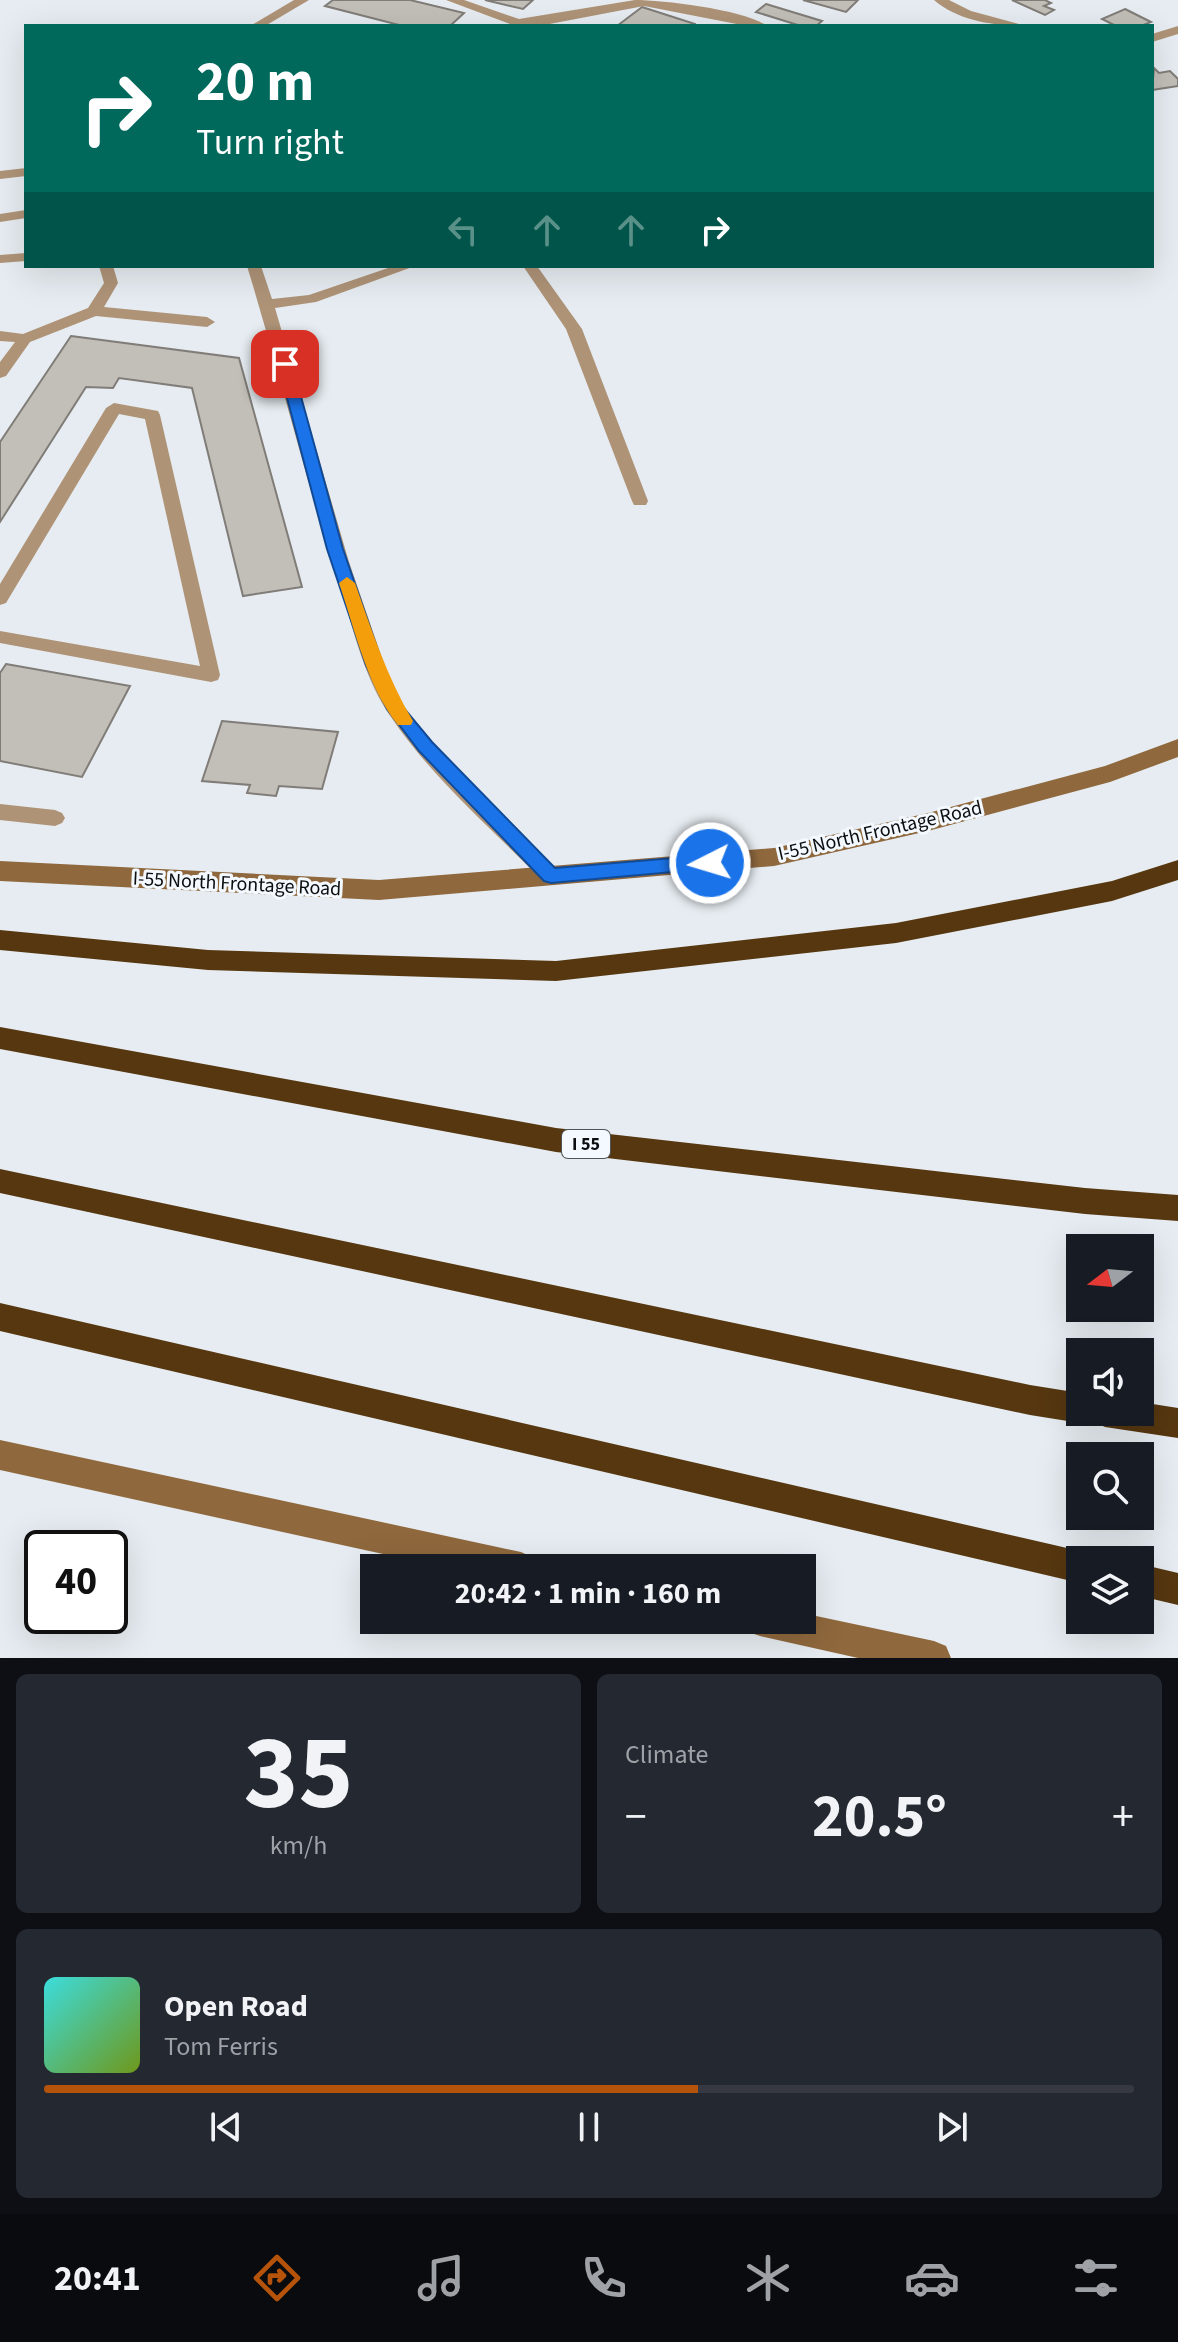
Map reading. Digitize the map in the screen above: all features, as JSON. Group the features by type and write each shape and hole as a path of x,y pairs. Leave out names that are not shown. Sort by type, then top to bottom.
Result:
{"highway":[{"path":"0,940 208,960 556,971 896,933 1112,891 1178,870"},
{"name":"I 55","path":"0,1038 556,1140 1085,1201 1178,1208"},
{"path":"0,1181 1066,1406"},
{"path":"0,1317 1066,1564"},
{"path":"1154,1419 1178,1423"},
{"path":"1154,1583 1178,1589"}],"street":[{"name":"I-55 North Frontage Road","path":"0,871 379,890 774,857 943,818 1110,773 1178,748"},
{"path":"0,1455 456,1554"},
{"path":"816,1632 934,1658"}],"lane":[{"path":"260,24 303,0"},
{"path":"452,0 518,23 539,22 644,2 754,24"},
{"path":"940,0 967,14 1011,24"},
{"path":"1154,37 1178,30"},
{"path":"0,175 24,172"},
{"path":"0,218 24,214"},
{"path":"0,259 24,257"},
{"path":"94,311 111,283 107,268"},
{"path":"255,268 335,549 375,665 395,709 425,747 551,876"},
{"path":"267,304 311,299 402,268"},
{"path":"531,268 574,329 640,501"},
{"path":"0,336 25,339 94,311 207,322"},
{"path":"0,373 25,339"},
{"path":"0,599 114,408 152,415 211,675 0,637"},
{"path":"0,812 55,818"}],"building":[{"path":"333,0 410,0 464,13 452,24 395,24 325,6"},
{"path":"485,0 533,0 523,9"},
{"path":"803,0 858,0 846,12"},
{"path":"1012,0 1045,0 1051,3 1044,6 1054,10 1045,15"},
{"path":"766,4 822,21 818,24 795,24 756,12"},
{"path":"642,7 695,24 620,24"},
{"path":"1125,9 1151,22 1112,24 1102,19"},
{"path":"1154,68 1159,73 1170,71 1178,79 1178,86 1154,90"},
{"path":"71,336 239,358 302,587 243,596 192,388 119,378 113,388 86,387 0,522 0,442"},
{"path":"6,664 130,686 82,777 0,761 0,673"},
{"path":"222,721 338,732 322,789 279,786 276,796 247,793 250,785 202,781"}],"slow traffic":[{"path":"347,583 375,665 395,709 405,721"}],"route":[{"path":"285,364 335,549 375,665 395,709 425,747 551,876 710,863"}]}
